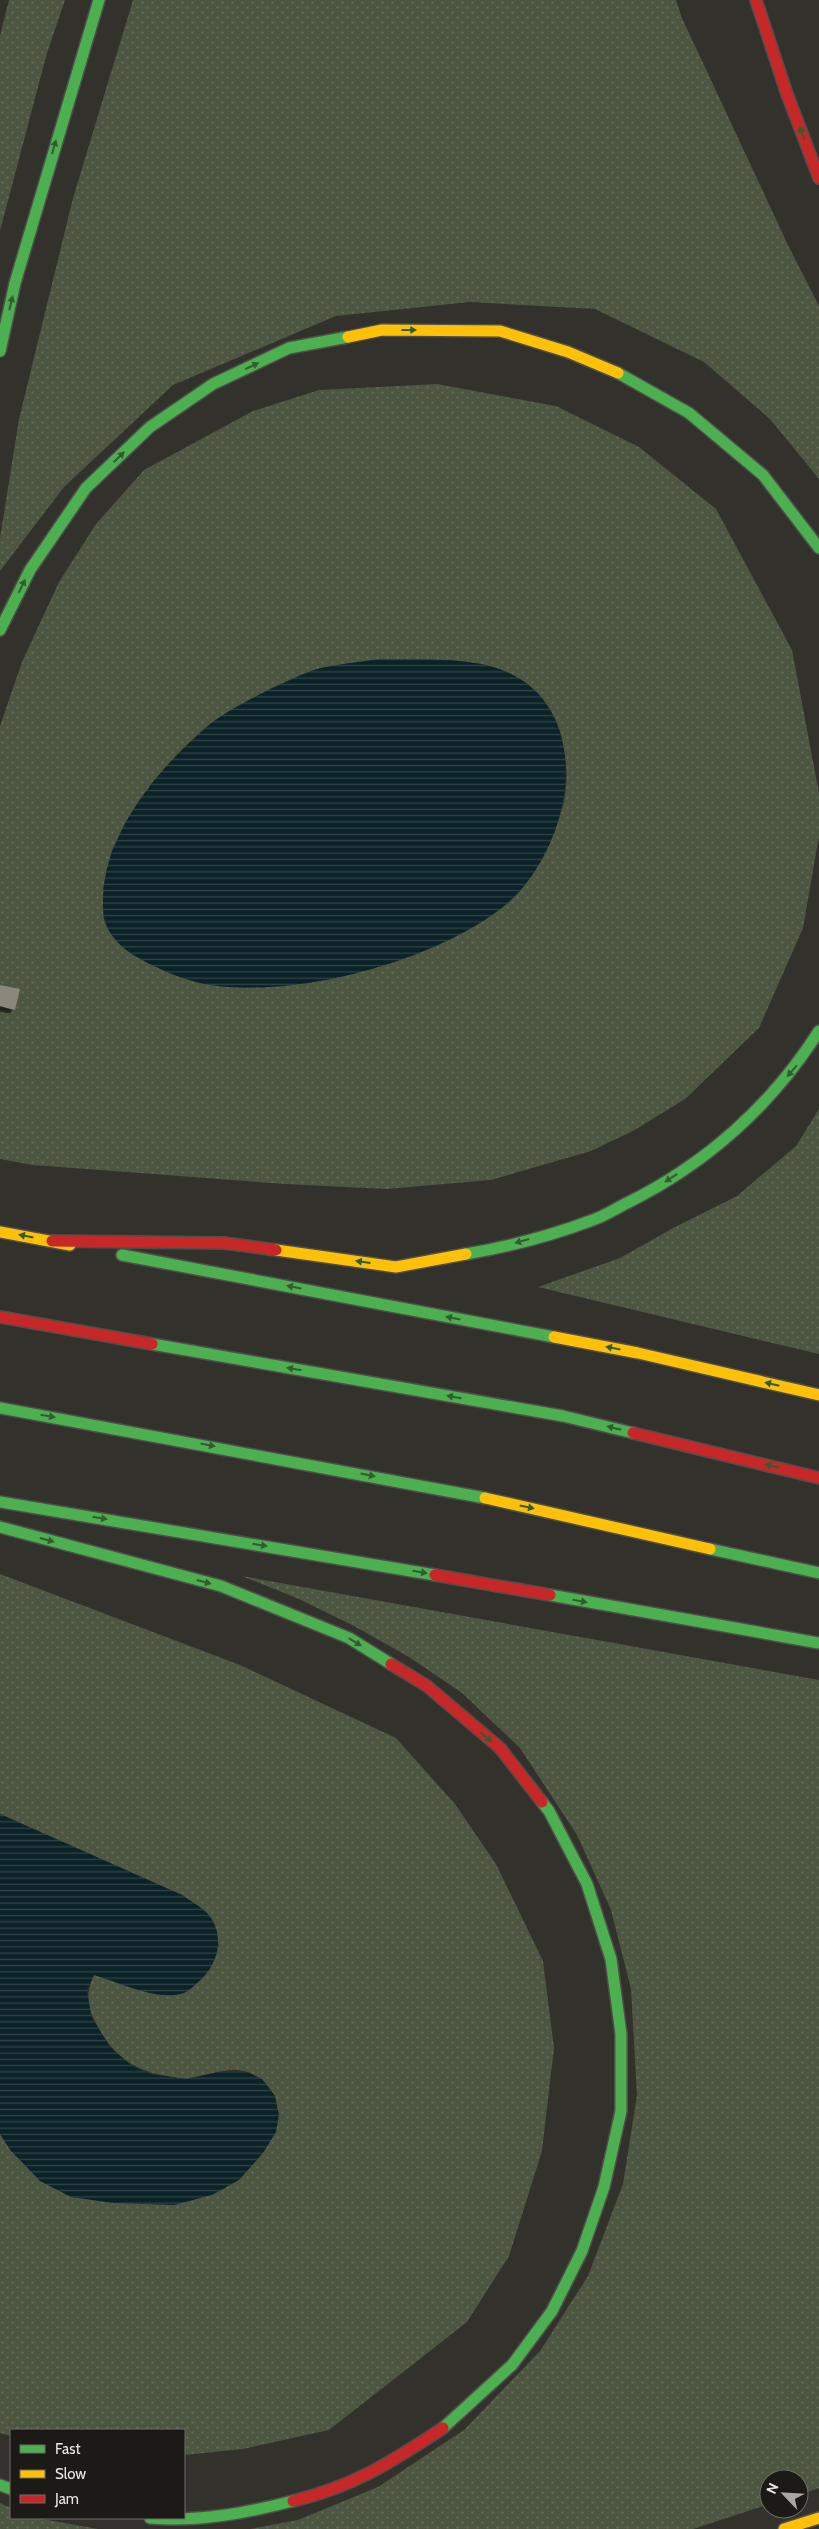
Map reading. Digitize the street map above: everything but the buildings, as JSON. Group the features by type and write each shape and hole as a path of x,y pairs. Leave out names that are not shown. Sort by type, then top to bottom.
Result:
{"highway":[{"path":"0,351 15,283 99,0"},
{"path":"756,0 787,94 819,178"},
{"path":"0,630 30,570 86,488 150,427 213,384 289,348 382,330 500,331 568,352 630,378 690,413 763,475 819,548"},
{"path":"52,1241 224,1243 396,1267 495,1249 591,1221 655,1189 703,1157 753,1115 800,1061 819,1031"},
{"path":"0,1232 638,1352 819,1395"},
{"path":"0,1317 563,1416 819,1478"},
{"path":"0,1408 448,1490 819,1573"},
{"path":"0,1502 365,1563 819,1643"},
{"path":"0,1527 221,1586 349,1638 427,1686 500,1748 550,1811 587,1884 611,1959 622,2034 621,2111 604,2187 582,2251 552,2311 512,2365 451,2423 378,2470 327,2493 244,2513 185,2519"},
{"path":"784,2529 819,2518"},
{"path":"162,2519 185,2519"}],"green space":[{"path":"9,0 65,0 47,53 0,231 0,36"},
{"path":"133,0 676,0 682,18 788,245 819,306 819,479 770,419 704,362 595,309 470,302 336,316 173,385 64,487 0,571 0,538 19,419 73,198"},
{"path":"437,384 556,406 639,447 716,509 792,650 819,793 819,836 803,928 759,1028 685,1099 633,1131 591,1151 491,1180 386,1189 285,1184 33,1165 0,1159 0,726 22,662 59,582 96,524 144,470 253,411 319,390","holes":["379,659 451,660 480,664 513,675 530,687 543,702 554,720 566,760 564,802 554,834 103,889 112,850 154,780"]},
{"path":"819,1109 819,1354 538,1287 620,1258 675,1227 737,1196 796,1146"},
{"path":"0,1574 240,1665 396,1738 455,1804 496,1864 543,1961 554,2048 542,2151 509,2256 467,2322 329,2430 243,2449 185,2455 185,2429 10,2429 10,2436 0,2433 0,2134 11,2151 275,2096 260,2078 241,2070 226,2070 185,2079 147,2071 129,2062 114,2049 107,2041 90,2011 88,1997 94,1975 128,1986 219,1947 211,1921 197,1906 182,1895 0,1814"},
{"path":"242,1576 819,1680 819,2488 809,2492 809,2469 759,2469 759,2507 693,2529 250,2529 298,2520 378,2487 464,2430 540,2351 588,2276 623,2184 637,2095 631,1989 611,1910 577,1835 520,1748 462,1693 409,1657 354,1626 299,1599"},
{"path":"0,2503 10,2508 10,2519 43,2519 98,2529 0,2529"}],"water":[{"path":"379,659 451,660 493,667 528,684 551,710 563,742 566,778 560,815 547,850 527,882 503,907 474,927 440,944 363,972 322,981 245,988 210,985 162,970 119,944 109,930 103,913 105,878 112,853 123,828 137,804 172,760 219,717 277,686 317,669"},
{"path":"0,1814 182,1895 204,1910 213,1922 217,1931 218,1941 214,1960 204,1977 184,1993 163,1995 151,1993 94,1975 87,1990 91,2016 110,2047 131,2065 150,2074 187,2079 219,2072 245,2071 262,2079 275,2096 279,2115 276,2132 263,2153 239,2180 212,2195 174,2205 113,2203 71,2197 40,2181 11,2151 0,2134"}],"traffic: fast":[{"path":"0,351 15,283 99,0"},
{"path":"0,630 30,570 86,488 150,427 213,384 289,348 348,337"},
{"path":"618,373 689,413 763,475 819,548"},
{"path":"466,1254 560,1232 595,1219 684,1170 710,1151 758,1108 780,1084 819,1031"},
{"path":"122,1255 554,1337"},
{"path":"152,1344 563,1416 633,1433"},
{"path":"0,1408 485,1498"},
{"path":"0,1502 435,1575"},
{"path":"0,1527 221,1586 349,1638 391,1664"},
{"path":"710,1549 819,1573"},
{"path":"550,1595 819,1643"},
{"path":"443,2428 512,2365 552,2311 582,2251 604,2187 621,2111 621,2034 611,1959 587,1884 549,1811 542,1802"},
{"path":"0,2485 10,2489"},
{"path":"185,2519 222,2516 293,2501"},
{"path":"168,2519 185,2519"}],"traffic: slow":[{"path":"348,337 382,330 500,331 568,352 618,373"},
{"path":"0,1232 70,1245"},
{"path":"276,1250 396,1267 466,1254"},
{"path":"554,1337 638,1353 819,1395"},
{"path":"485,1498 710,1549"},
{"path":"784,2529 819,2518"}],"traffic: jam":[{"path":"756,0 787,94 819,178"},
{"path":"52,1241 224,1243 276,1250"},
{"path":"0,1317 152,1344"},
{"path":"633,1433 819,1478"},
{"path":"435,1575 550,1595"},
{"path":"391,1664 427,1686 500,1748 542,1802"},
{"path":"293,2501 335,2488 372,2472 443,2428"}]}
